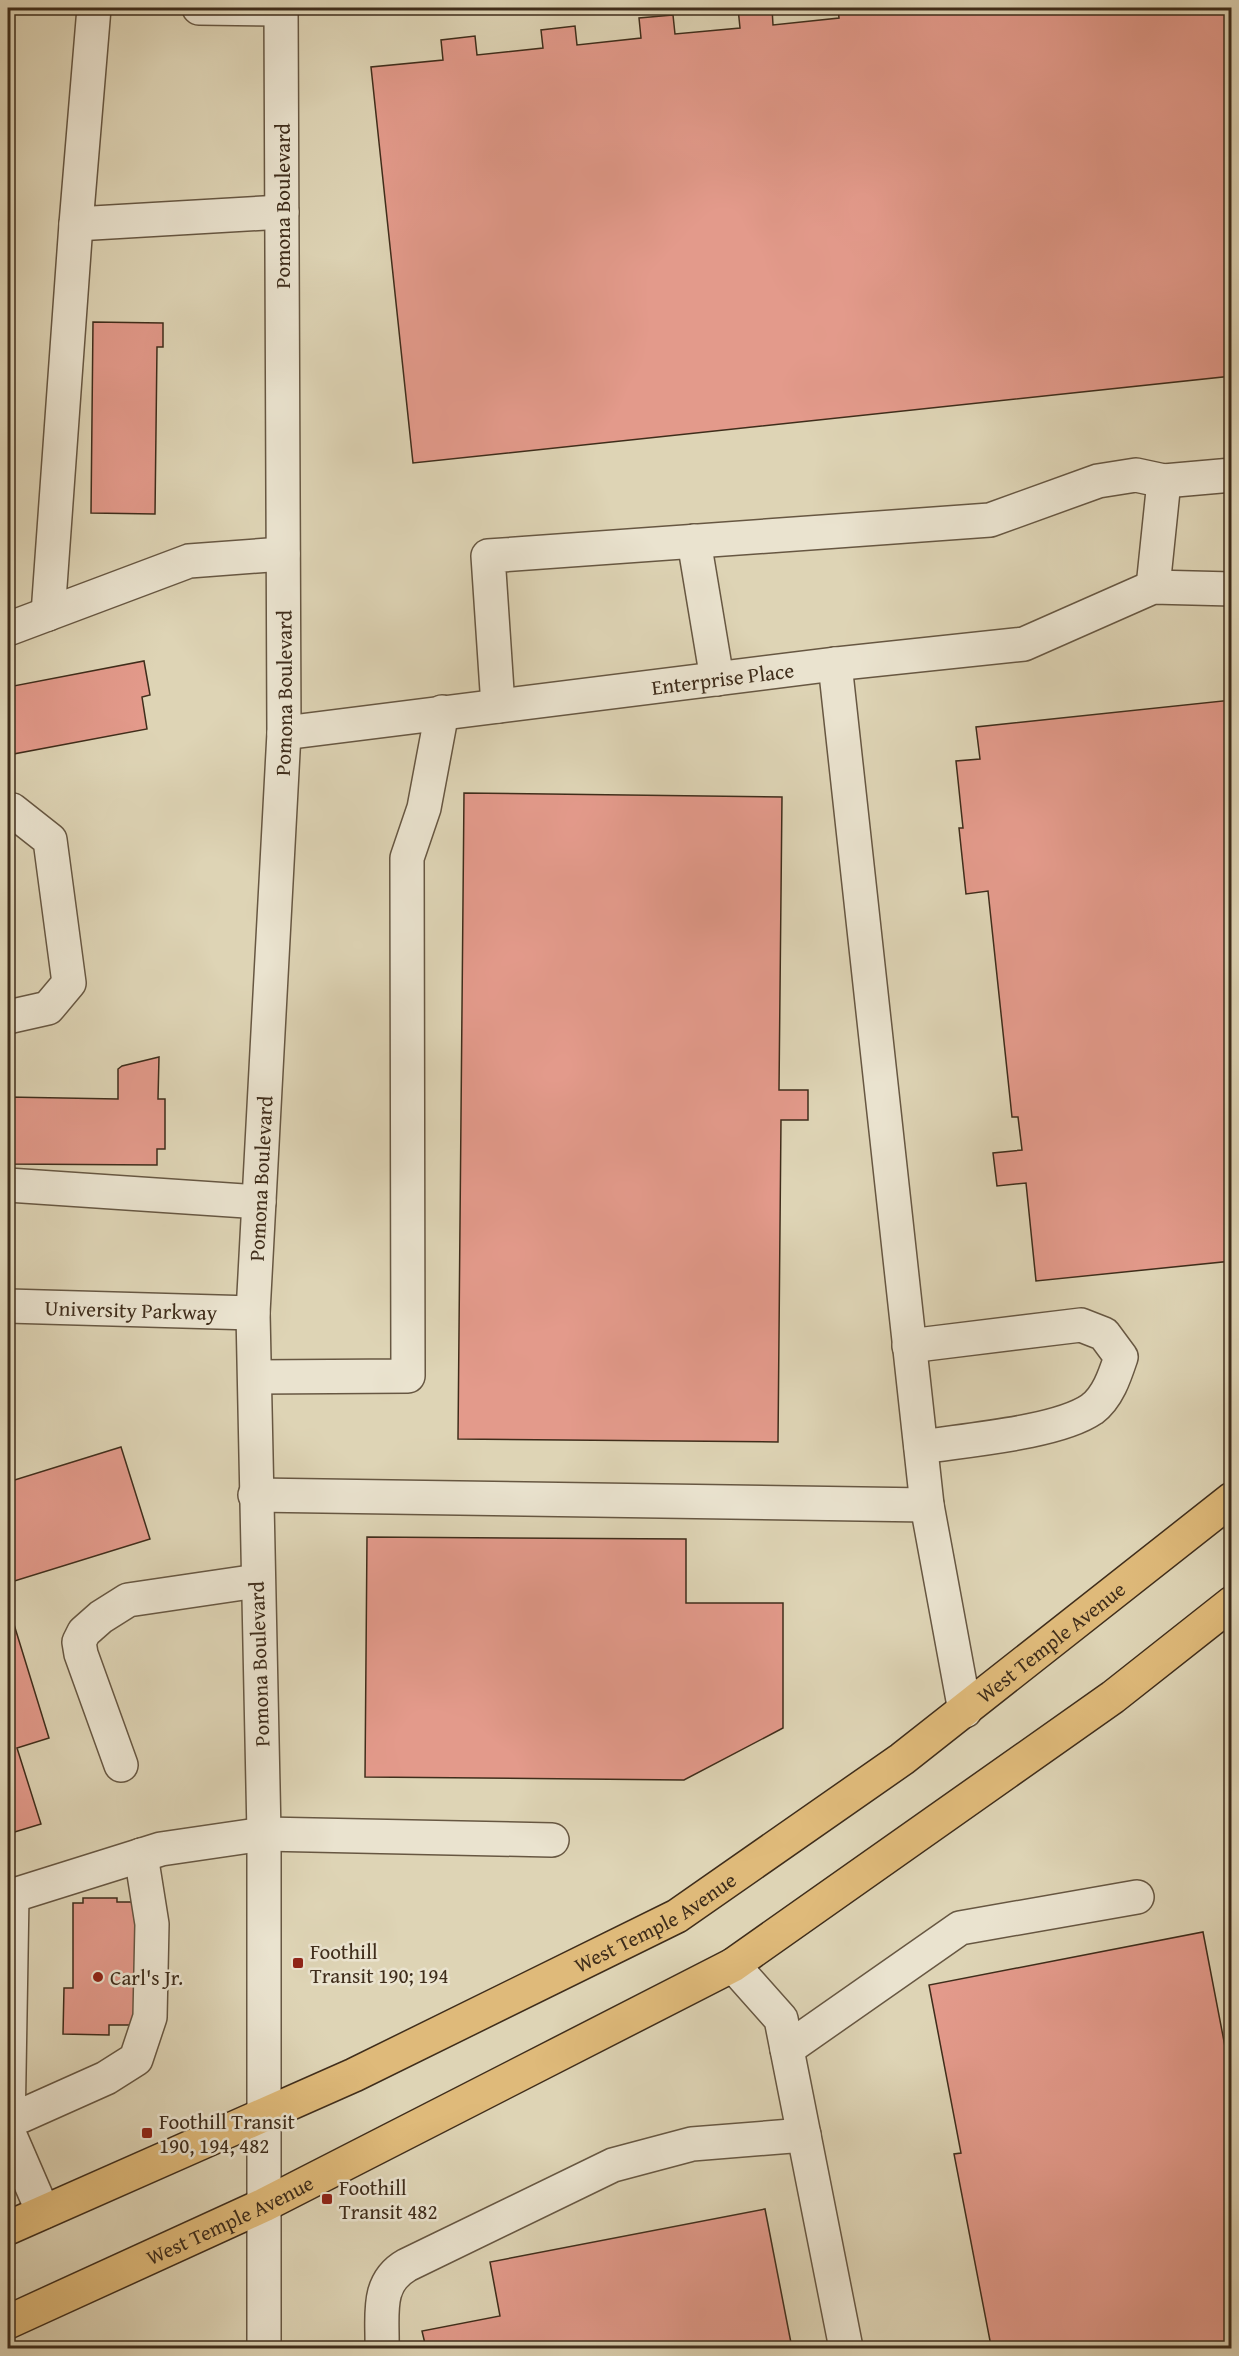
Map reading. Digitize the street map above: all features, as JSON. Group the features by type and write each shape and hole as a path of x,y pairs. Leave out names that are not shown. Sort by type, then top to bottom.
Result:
{"main road":[{"name":"West Temple Avenue","path":"8,2228 354,2075 677,1917 902,1759 1232,1499"},
{"name":"West Temple Avenue","path":"8,2322 264,2205 733,1965 1113,1697 1232,1603"}],"street":[{"path":"48,614 94,8"},
{"path":"200,8 281,8"},
{"name":"Pomona Boulevard","path":"264,2349 264,1834 255,1495 253,1313 284,733 281,8"},
{"path":"76,224 282,212"},
{"path":"498,706 488,556 990,520 1098,481 1136,475 1164,481 1232,475"},
{"path":"1164,481 1153,587 1232,589"},
{"path":"694,541 717,679"},
{"path":"8,629 189,561 283,554"},
{"name":"Enterprise Place","path":"284,733 835,664 1024,645 1153,587"},
{"path":"835,664 927,1505 965,1711"},
{"path":"255,1377 408,1376 406,858 424,808 442,712"},
{"path":"8,812 12,810 50,840 69,983 48,1008 8,1017"},
{"path":"8,1185 259,1202"},
{"name":"University Parkway","path":"8,1306 253,1313"},
{"path":"909,1346 1081,1325 1104,1335 1121,1357 1113,1382 1093,1408 1061,1424 921,1447"},
{"path":"255,1495 927,1505"},
{"path":"121,1766 81,1654 79,1642 84,1632 128,1600 257,1581"},
{"path":"43,2212 8,2131 10,1896 161,1849 264,1834 552,1840"},
{"path":"8,2113 21,2116 106,2078 136,2059 150,2017 152,1924 141,1855"},
{"path":"787,2049 960,1928 1137,1897"},
{"path":"733,1965 781,2019 846,2349"},
{"path":"382,2349 383,2293 393,2273 407,2265 613,2165 692,2144 804,2135"}],"building":[{"path":"738,8 772,8 773,25 839,18 838,8 871,8 872,14 936,8 1232,8 1232,376 413,463 371,67 443,60 441,40 475,36 477,55 543,48 541,30 575,26 577,45 641,38 639,18 673,15 675,34 740,28"},
{"path":"93,322 163,323 163,347 157,347 155,514 91,513"},
{"path":"144,661 150,695 142,697 147,729 8,755 8,687"},
{"path":"1232,700 1232,1261 1036,1281 1026,1183 997,1186 993,1153 1022,1150 1018,1117 1012,1117 988,891 966,894 959,828 963,828 956,761 980,759 976,727"},
{"path":"464,793 782,797 779,1090 808,1090 808,1120 781,1120 778,1442 458,1439"},
{"path":"159,1057 158,1099 165,1099 165,1149 157,1149 157,1165 8,1164 8,1097 118,1099 118,1069"},
{"path":"121,1447 150,1539 8,1583 8,1482"},
{"path":"367,1537 686,1539 686,1603 783,1603 783,1728 684,1780 365,1777"},
{"path":"8,1605 49,1738 17,1748 41,1824 8,1834"},
{"path":"83,1898 117,1898 117,1902 136,1902 134,2025 109,2025 109,2035 63,2034 64,1988 73,1988 73,1903 83,1903"},
{"path":"1203,1932 1232,2083 1232,2348 998,2348 997,2345 991,2346 954,2154 961,2153 929,1985"},
{"path":"765,2209 792,2348 426,2348 422,2331 500,2316 490,2262"}],"place":[{"name":"Foothill Transit 190; 194","path":"298,1963"},
{"name":"Carl's Jr.","path":"98,1977"},
{"name":"Foothill Transit 190, 194, 482","path":"147,2133"},
{"name":"Foothill Transit 482","path":"327,2199"}]}
